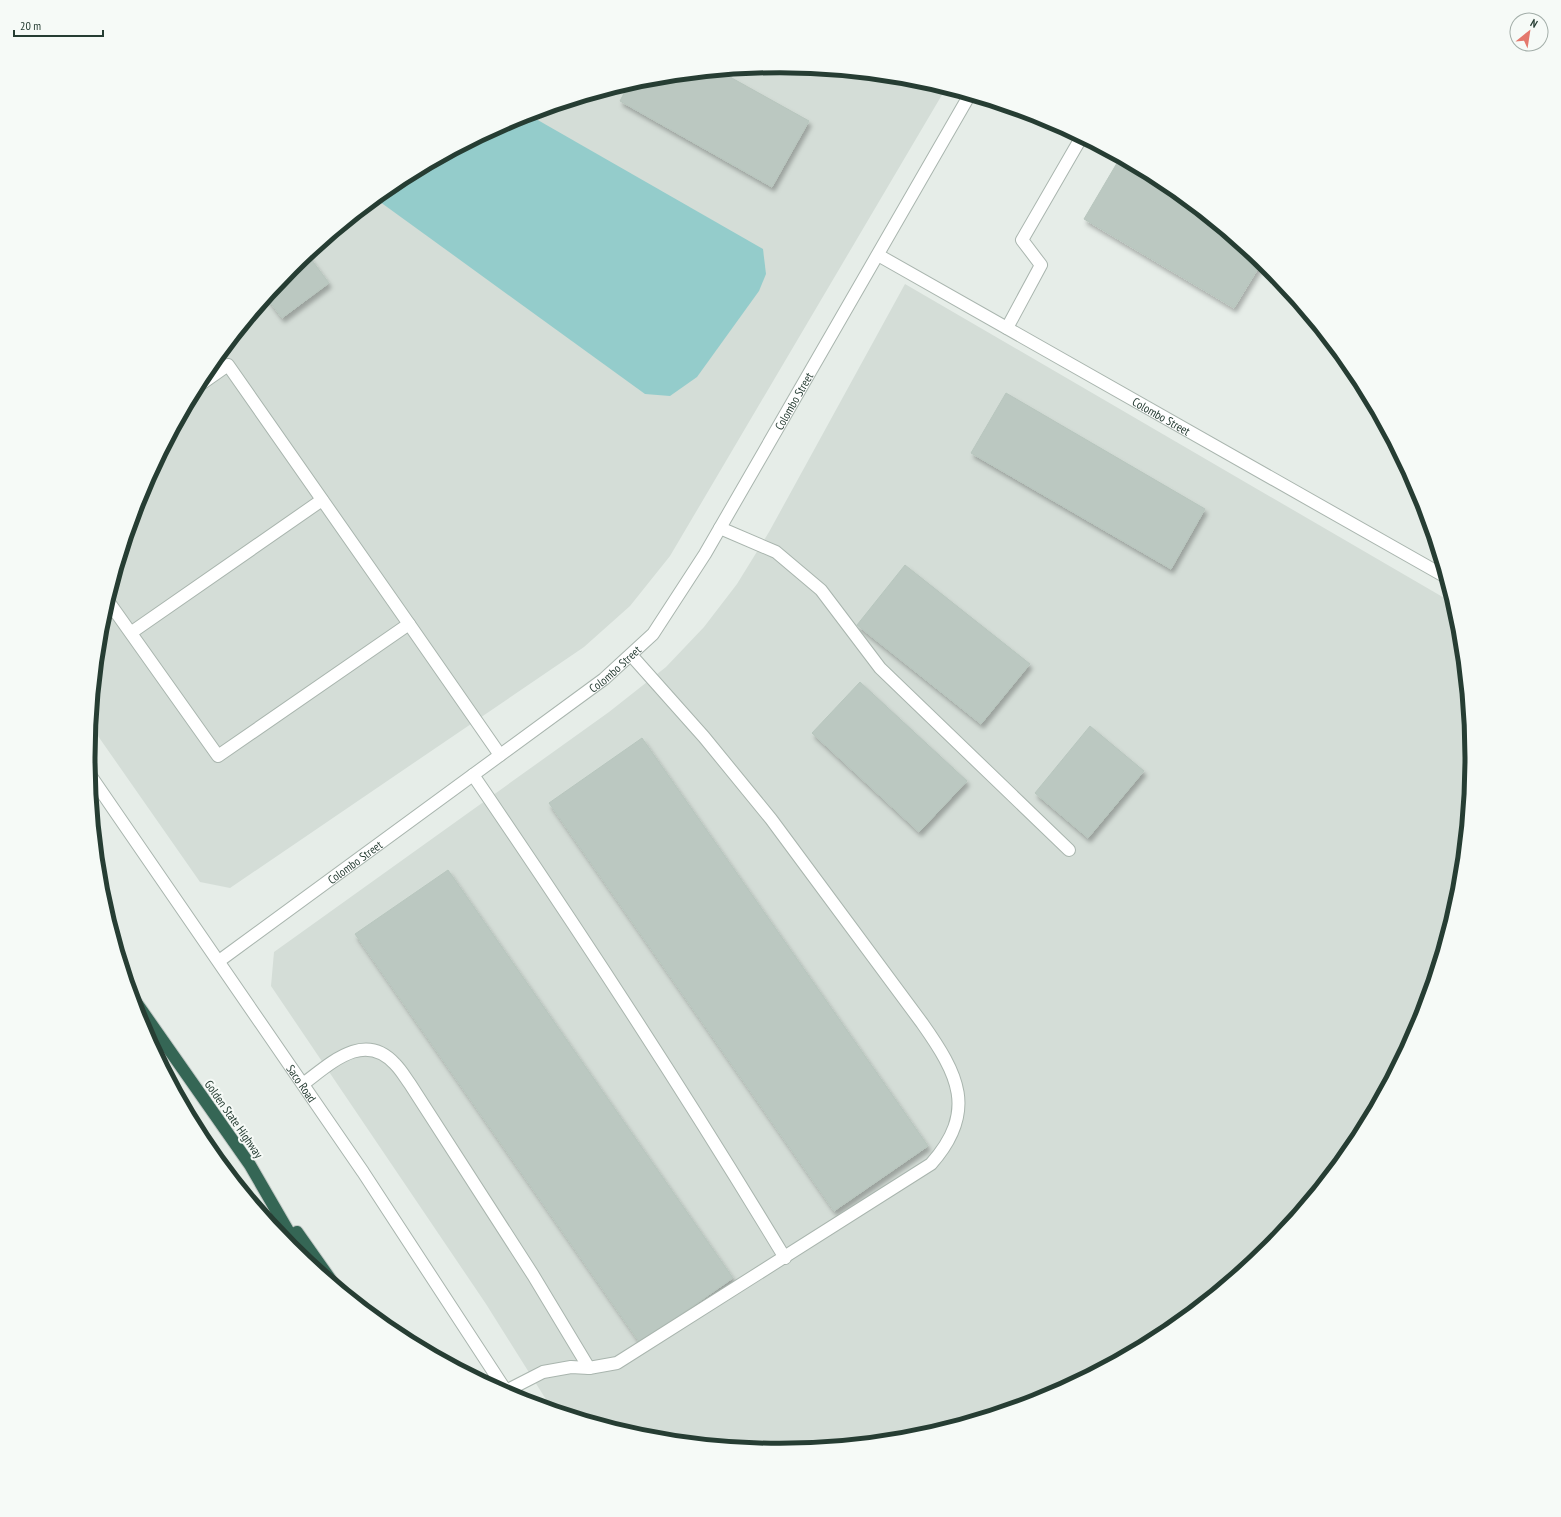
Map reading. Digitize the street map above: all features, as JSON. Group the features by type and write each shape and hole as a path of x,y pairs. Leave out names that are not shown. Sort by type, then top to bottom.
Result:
{"highway":[{"name":"Golden State Highway","path":"145,1015 250,1166 293,1240"},
{"path":"250,1166 322,1267"}],"street":[{"name":"Colombo Street","path":"219,961 604,679 653,634 720,528 967,99"},
{"path":"1007,328 1041,265 1022,240 1079,142"},
{"name":"Colombo Street","path":"878,255 1441,574"},
{"path":"213,376 228,365 500,755"},
{"path":"132,632 322,500"},
{"path":"720,528 776,552 821,590 880,668 1069,850"},
{"path":"112,606 132,632 218,756 409,624"},
{"path":"512,1389 543,1372 571,1367 590,1368 617,1362 785,1258 931,1164 943,1151 955,1129 959,1110 959,1093 953,1074 941,1050 832,899 771,819 704,737 631,654"},
{"path":"473,775 570,917 683,1091 785,1258"},
{"name":"Saco Road","path":"96,784 363,1172 502,1385"},
{"path":"303,1084 337,1059 352,1051 368,1049 384,1054 395,1064 410,1084 533,1275 590,1368"}],"shaded area":[{"path":"780,73 825,74 870,79 943,93 670,556 630,606 584,647 230,888 200,882 96,733 101,669 108,625 118,581 131,538 147,496 166,455 187,416 237,341 265,307 296,274 329,243 363,215 438,165 477,144 518,125 560,109 603,96 647,86 691,79 736,74"},
{"path":"905,284 1447,600 1460,669 1465,714 1465,803 1460,848 1453,892 1443,936 1430,979 1414,1021 1395,1062 1374,1101 1324,1176 1296,1210 1265,1243 1232,1274 1198,1302 1123,1352 1084,1373 1043,1392 1001,1408 958,1421 914,1431 825,1443 736,1443 691,1438 647,1431 603,1421 549,1404 486,1304 271,986 274,952 609,712 666,667 704,627 737,584 769,532"}],"water":[{"path":"535,118 763,249 766,274 759,291 697,377 670,396 645,394 381,202 438,165 477,144"}],"building":[{"path":"726,75 809,121 772,187 620,101 625,91 691,79"},
{"path":"1118,162 1161,189 1198,215 1232,243 1258,268 1234,308 1084,219"},
{"path":"311,260 329,283 282,318 270,302"},
{"path":"1006,393 1205,509 1171,569 971,453"},
{"path":"905,565 1030,664 981,724 857,625"},
{"path":"860,682 967,781 919,832 812,733"},
{"path":"1090,726 1144,771 1088,838 1035,793"},
{"path":"642,738 928,1146 834,1211 549,803"},
{"path":"448,870 733,1278 640,1343 355,934"}]}
